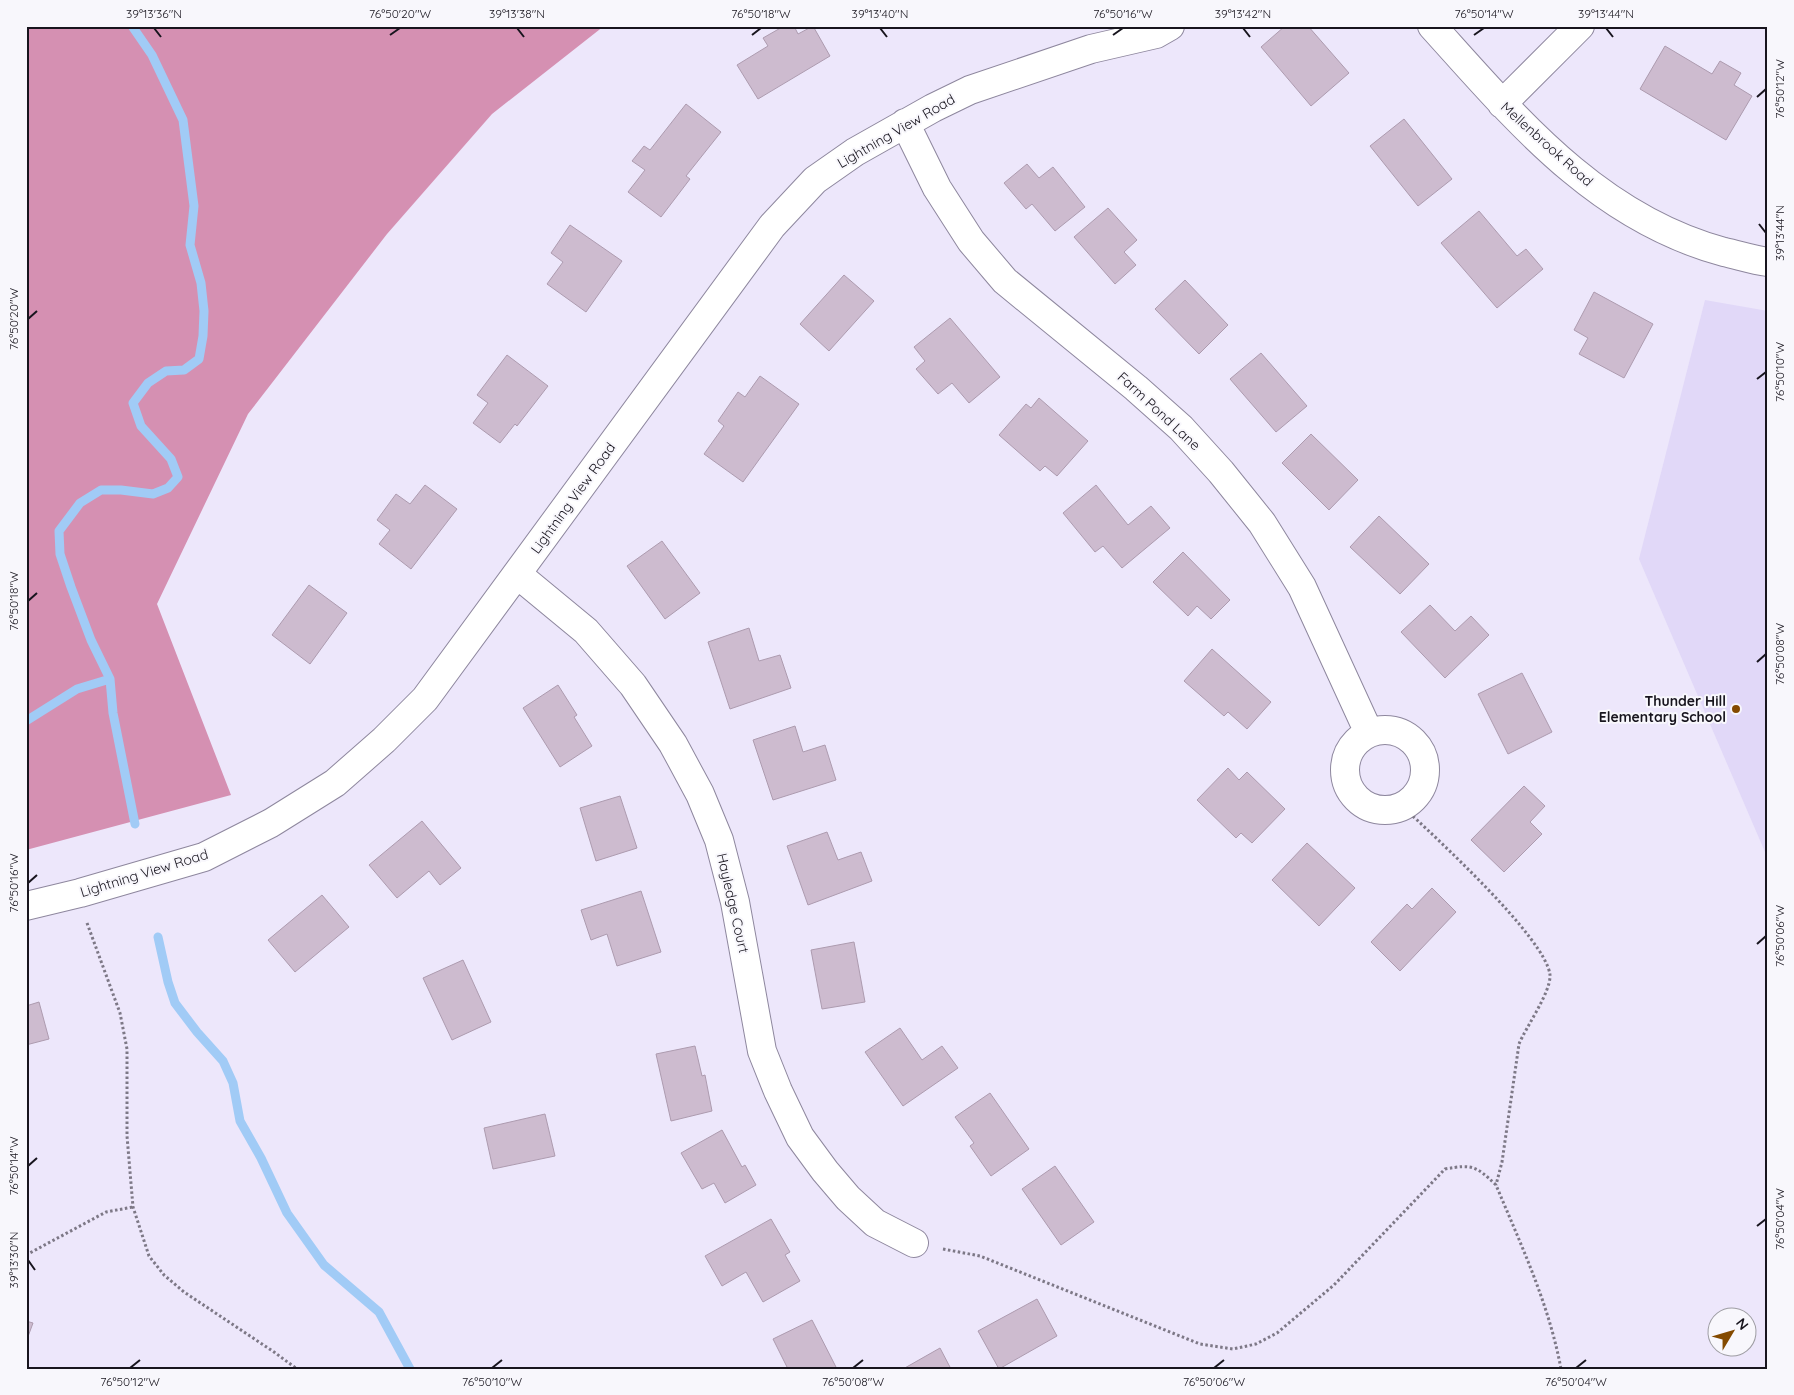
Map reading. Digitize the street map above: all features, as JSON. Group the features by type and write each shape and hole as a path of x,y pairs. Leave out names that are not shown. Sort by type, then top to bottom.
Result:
{"street":[{"name":"Lightning View Road","path":"1091,49 1126,26"},
{"name":"Lightning View Road","path":"26,906 80,893 204,857 270,823 335,783 384,740 425,699 772,226 815,180 854,152 905,123 970,90 1091,49 1156,34 1170,26"},
{"name":"Mellenbrook Road","path":"1432,26 1502,104 1558,158 1609,200 1656,227 1704,246 1768,262"},
{"path":"1502,104 1580,26"},
{"name":"Farm Pond Lane","path":"905,123 942,196 971,241 1004,281 1136,388 1181,428 1221,472 1262,523 1302,587 1369,733"},
{"name":"Hayledge Court","path":"517,574 586,631 632,685 673,744 700,794 719,840 735,902 762,1051 778,1091 800,1137 848,1198 875,1223 914,1243"},
{"path":"1382,730 1396,732 1408,738 1418,748 1423,760 1425,774 1421,787 1414,798 1402,806 1390,810 1366,805 1356,797 1349,786 1346,774 1348,756 1359,740 1369,733 1382,730"}],"path":[{"path":"1402,806 1514,917 1544,956 1550,976 1545,996 1519,1044 1502,1162 1496,1185"},
{"path":"80,893 89,931 120,1013 127,1049 127,1136 134,1207 149,1256 164,1275 184,1292 297,1369"},
{"path":"914,1243 980,1256 1200,1344 1233,1349 1256,1344 1277,1333 1334,1285 1445,1169 1471,1166 1486,1175 1496,1185 1541,1293 1555,1337 1561,1369"},
{"path":"26,1255 106,1212 134,1207"}],"shaded area":[{"path":"26,26 604,26 492,114 387,234 248,414 157,604 231,795 26,850"},
{"name":"Thunder Hill Elementary School","path":"1705,300 1768,311 1768,859 1639,559"}],"building":[{"path":"784,26 794,26 798,34 813,26 830,56 758,99 737,65 768,46 763,38"},
{"path":"1285,26 1308,26 1349,73 1311,106 1261,47"},
{"path":"1665,46 1712,74 1720,61 1741,73 1734,85 1752,96 1726,140 1640,89"},
{"path":"686,104 721,132 686,176 690,179 661,217 628,192 645,170 632,161 644,146 650,150"},
{"path":"1404,119 1452,179 1418,206 1370,146"},
{"path":"1027,164 1039,178 1053,167 1085,207 1055,231 1032,204 1026,209 1004,183"},
{"path":"1108,208 1137,240 1124,252 1136,265 1115,284 1074,237"},
{"path":"1479,211 1517,256 1526,249 1543,269 1497,308 1441,243"},
{"path":"570,225 622,261 586,312 547,284 563,262 551,253"},
{"path":"844,275 874,301 829,351 800,324"},
{"path":"1185,280 1228,325 1199,354 1155,309"},
{"path":"1594,292 1653,324 1624,378 1579,354 1588,338 1574,330"},
{"path":"950,318 1000,377 969,403 952,383 938,394 916,369 925,361 914,347"},
{"path":"1261,353 1307,406 1276,432 1230,379"},
{"path":"507,355 548,386 517,426 515,424 500,443 473,423 488,403 477,395"},
{"path":"760,376 799,404 743,482 704,454 724,426 718,421 738,392 745,397"},
{"path":"1039,398 1088,441 1057,476 1045,466 1040,471 999,435 1026,404 1031,408"},
{"path":"1311,434 1358,480 1329,510 1282,463"},
{"path":"425,485 457,509 411,569 379,544 390,530 377,520 396,494 410,504"},
{"path":"1096,485 1128,525 1151,506 1170,528 1122,568 1103,546 1095,552 1063,513"},
{"path":"1379,516 1429,564 1400,594 1350,547"},
{"path":"662,541 700,593 665,619 627,566"},
{"path":"1183,552 1230,600 1211,619 1197,606 1188,616 1153,582"},
{"path":"309,585 347,613 310,664 272,635"},
{"path":"1430,605 1455,631 1471,616 1489,635 1445,678 1401,632"},
{"path":"749,628 759,661 780,655 791,688 730,709 708,642"},
{"path":"1212,649 1271,702 1247,729 1228,712 1224,716 1184,681"},
{"path":"1522,673 1552,732 1508,754 1478,694"},
{"path":"558,685 577,715 574,717 592,746 560,767 523,708"},
{"path":"795,726 803,752 825,745 836,780 773,800 753,740"},
{"path":"1228,768 1239,780 1247,772 1285,809 1252,843 1241,833 1236,838 1197,800"},
{"path":"1524,786 1545,806 1530,822 1542,834 1504,872 1471,840"},
{"path":"620,796 637,848 596,861 580,808"},
{"path":"422,821 461,868 440,885 429,871 397,898 369,865"},
{"path":"827,832 838,860 861,852 872,881 808,905 787,846"},
{"path":"1307,843 1355,888 1319,926 1272,880"},
{"path":"1432,888 1456,912 1400,971 1371,942 1407,904 1412,909"},
{"path":"641,891 661,952 617,966 607,934 591,940 581,910"},
{"path":"322,895 349,927 295,972 268,940"},
{"path":"854,942 865,1002 822,1009 811,950"},
{"path":"463,960 491,1022 452,1040 423,978"},
{"path":"39,1002 49,1039 26,1045 26,1006"},
{"path":"900,1028 922,1060 942,1046 958,1068 903,1106 865,1052"},
{"path":"695,1046 702,1076 705,1075 712,1111 671,1121 656,1054"},
{"path":"990,1093 1029,1149 991,1176 970,1146 974,1143 955,1117"},
{"path":"545,1114 555,1156 493,1169 484,1128"},
{"path":"722,1130 742,1167 745,1165 756,1185 725,1203 714,1183 702,1189 681,1153"},
{"path":"1055,1166 1094,1222 1061,1245 1022,1189"},
{"path":"771,1219 790,1252 785,1255 800,1281 763,1302 746,1272 722,1286 705,1256"},
{"path":"1037,1299 1057,1336 999,1369 978,1331"},
{"path":"812,1320 837,1369 788,1369 773,1339"},
{"path":"26,1321 33,1323 26,1342"},
{"path":"940,1348 951,1369 903,1369"}],"waterway":[{"path":"132,26 152,55 183,120 194,206 190,245 201,283 204,311 203,336 199,359 184,370 166,371 148,383 133,403 141,426 171,459 178,477 168,488 153,494 121,490 101,490 80,503 59,531 60,554 71,587 91,640 110,679 113,713 135,824"},
{"path":"26,721 77,689 110,679"},
{"path":"158,937 168,982 175,1003 197,1032 223,1061 233,1083 240,1121 261,1158 287,1213 324,1265 379,1312 410,1369"}],"place":[{"name":"Thunder Hill Elementary School","path":"1736,709"}]}
